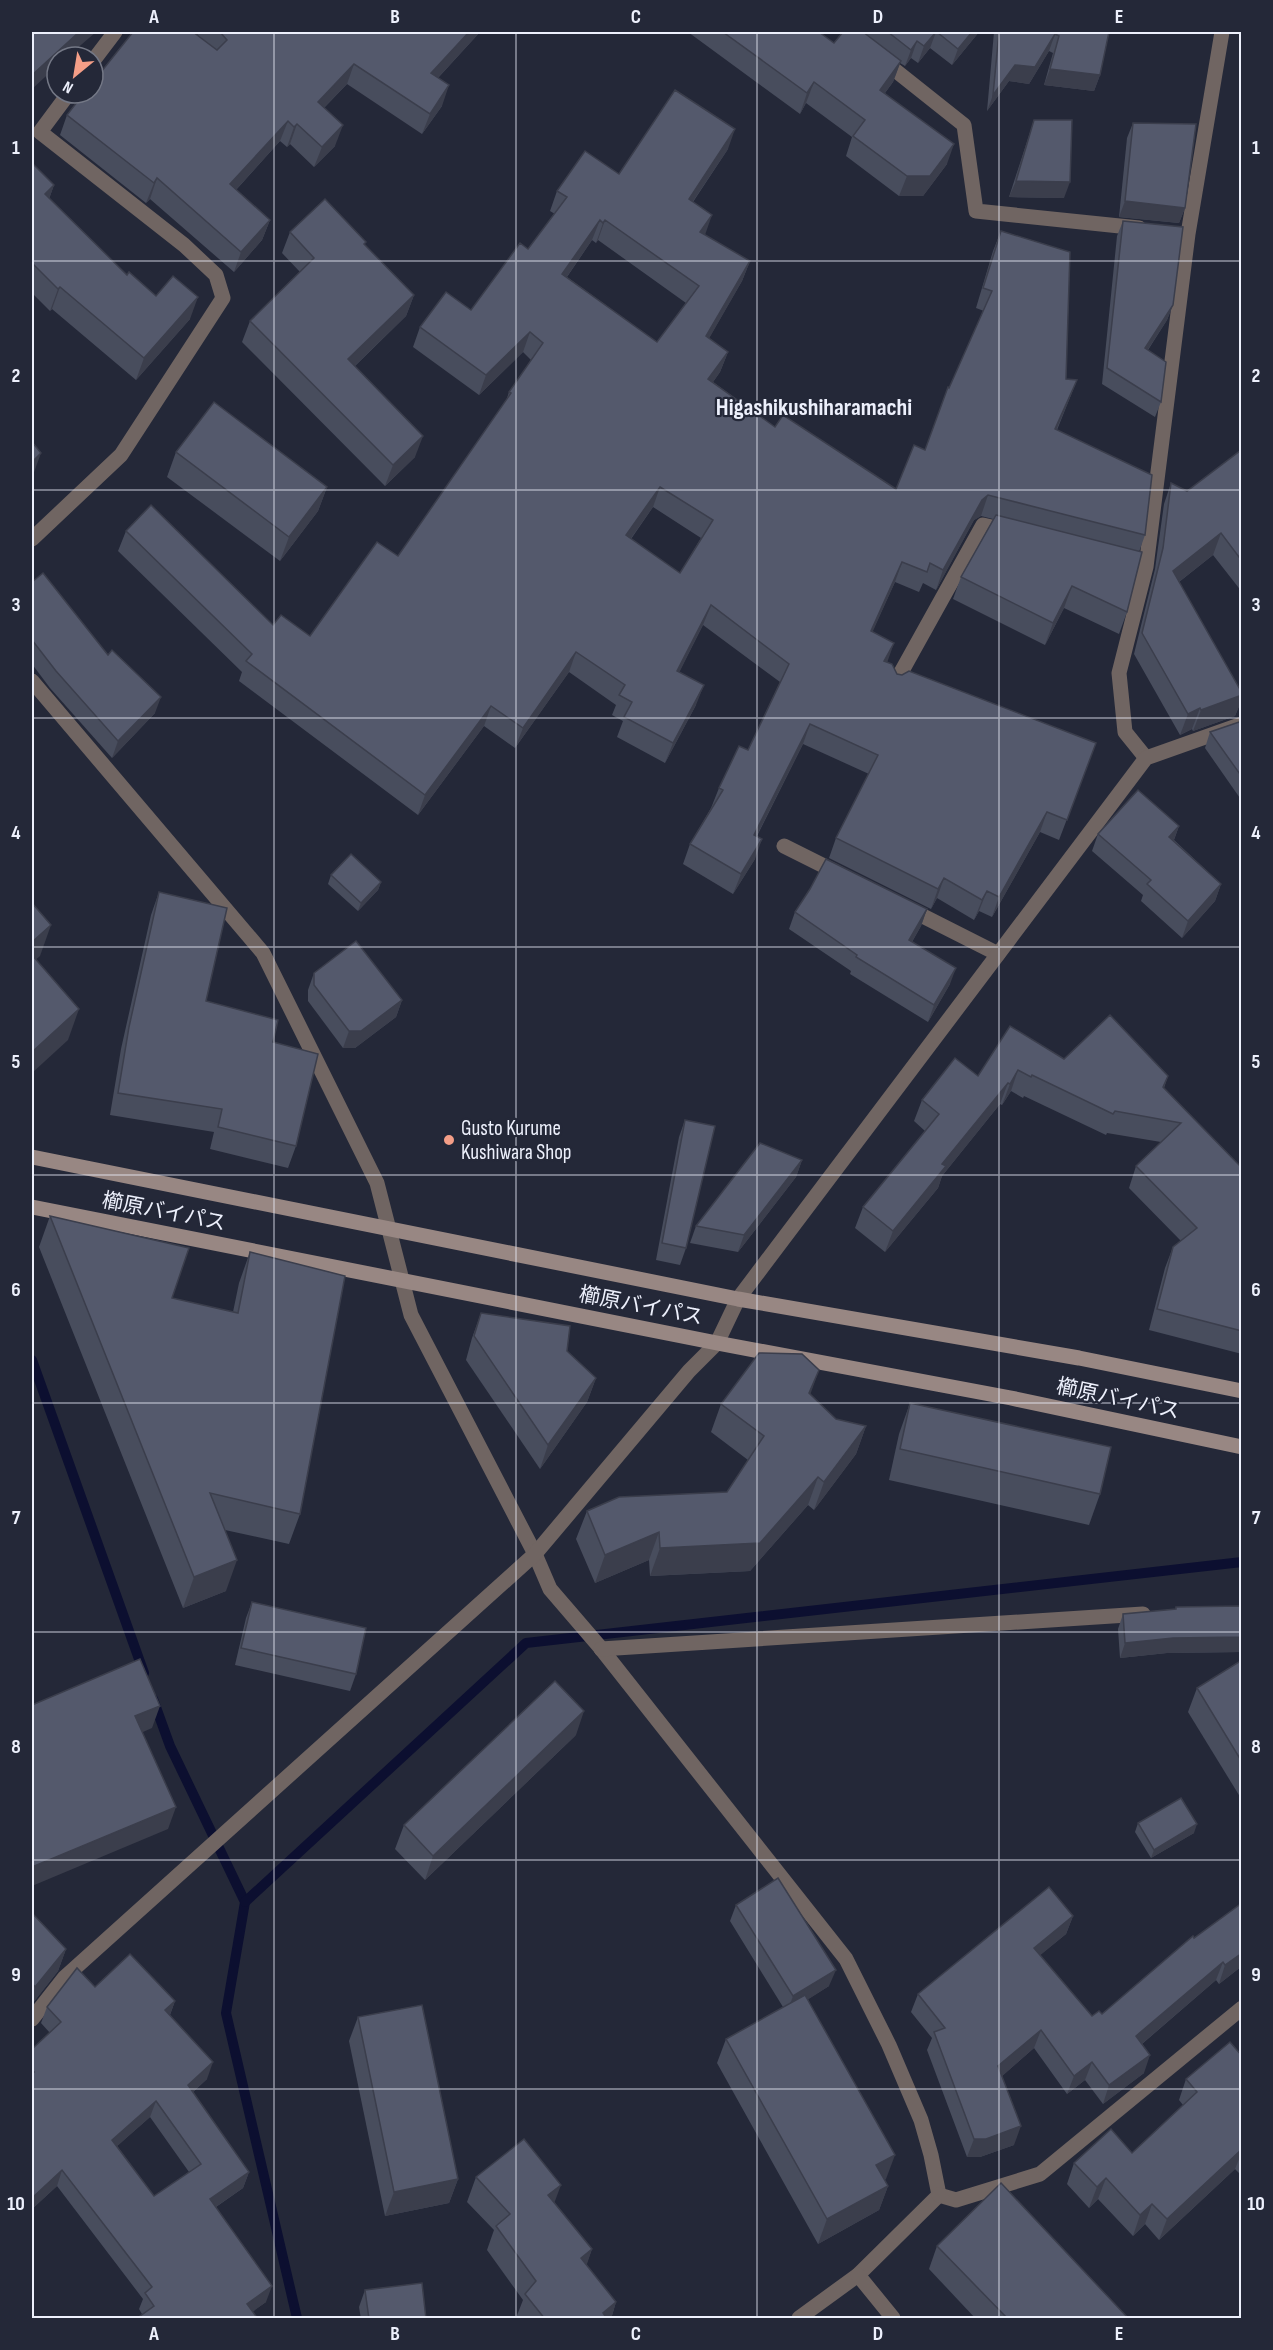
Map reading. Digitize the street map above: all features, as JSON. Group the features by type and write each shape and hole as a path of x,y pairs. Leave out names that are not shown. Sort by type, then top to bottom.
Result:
{"street":[{"path":"105,45 115,32"},
{"path":"1146,758 1125,732 1119,673 1141,566 1182,233 1222,32"},
{"path":"873,53 964,125 976,211 1152,230"},
{"path":"32,539 121,455 223,298 216,275 184,245 40,132 60,105"},
{"path":"894,685 983,525 1027,536"},
{"path":"32,681 263,953 377,1183 411,1314 535,1554 549,1589 600,1648 846,1959 889,2045 921,2120 939,2195"},
{"path":"32,2019 65,1977 535,1554 689,1371 717,1343 738,1299 1146,758 1242,724"},
{"path":"784,846 859,884"},
{"path":"891,900 998,954"},
{"name":"櫛原バイパス","path":"32,1156 738,1299 1079,1358 1242,1391"},
{"name":"櫛原バイパス","path":"32,1207 717,1343 1011,1398 1242,1447"},
{"path":"600,1648 1159,1613"},
{"path":"939,2195 956,2200 1040,2174 1242,2008"},
{"path":"799,2319 858,2275 939,2195"},
{"path":"858,2275 893,2319"}],"building":[{"path":"32,32 79,32 65,45 45,45 45,63 32,75"},
{"path":"133,32 193,32 217,50 227,40 220,32 469,32 431,73 449,85 430,114 354,64 318,102 343,125 322,147 297,124 294,127 288,121 230,184 270,220 241,252 157,178 154,183 67,115 75,105 105,105 105,67"},
{"path":"723,32 819,32 834,43 843,32 863,32 901,61 880,90 954,144 930,176 907,176 853,136 865,120 814,82 807,93"},
{"path":"888,32 936,32 924,46 917,41 911,50"},
{"path":"937,32 972,32 958,49"},
{"path":"999,32 1109,32 1100,75 1050,69 1059,36 1055,34 1035,67 1015,65 993,95"},
{"path":"675,90 735,129 689,199 712,215 700,232 750,261 706,336 728,352 708,379 775,427 783,415 896,489 914,445 925,450 948,387 992,291 983,288 1001,231 1070,252 1066,379 1077,380 1055,429 1152,475 1145,535 988,495 982,500 943,570 930,563 927,572 902,562 871,631 894,643 884,661 892,664 897,674 902,675 909,671 1096,743 1067,820 1047,812 999,897 987,891 982,900 944,878 938,889 836,838 878,755 810,724 754,835 762,839 741,874 690,844 723,790 719,788 739,746 748,750 789,664 711,605 677,671 704,685 673,743 624,717 632,702 619,695 625,685 576,652 523,728 491,706 425,795 246,661 252,654 126,531 151,505 273,625 281,615 310,636 377,542 398,556 543,343 530,332 486,375 420,327 446,292 471,310 520,243 528,249 567,197 557,191 585,151 619,174","holes":["600,220 603,223 605,220 699,286 657,342 562,274","660,487 713,520 680,573 626,535"]},
{"path":"1034,120 1072,120 1070,182 1016,181"},
{"path":"1133,123 1196,124 1185,208 1125,201"},
{"path":"32,163 54,185 45,194 127,275 129,272 156,296 173,276 198,297 144,358 60,287 58,289 32,263"},
{"path":"325,199 366,242 364,244 414,295 348,359 423,436 393,465 250,321 314,258 290,232"},
{"path":"1123,221 1183,227 1173,305 1145,348 1166,362 1161,402 1107,368"},
{"path":"214,402 327,487 289,537 176,452"},
{"path":"32,442 41,453 32,462"},
{"path":"1240,451 1242,452 1242,561 1221,533 1173,571 1242,695 1188,714 1142,633 1163,548 1171,483 1187,491"},
{"path":"996,515 1142,552 1127,612 1072,586 1053,623 961,577"},
{"path":"43,573 108,655 112,650 161,697 118,741 56,671 32,640 32,582"},
{"path":"1242,721 1242,777 1210,732"},
{"path":"1138,790 1179,826 1169,837 1221,884 1188,921 1147,884 1151,880 1098,834"},
{"path":"351,854 381,882 361,903 331,875"},
{"path":"826,859 927,909 909,940 956,968 934,1005 856,957 857,955 795,912"},
{"path":"159,892 227,908 206,1001 278,1020 273,1042 318,1054 296,1146 218,1127 222,1109 118,1093 129,1027"},
{"path":"32,903 51,925 32,942"},
{"path":"356,941 402,1000 361,1031 349,1031 314,985 314,973"},
{"path":"32,955 79,1009 32,1052"},
{"path":"1110,1015 1168,1076 1163,1087 1242,1168 1242,1331 1157,1309 1173,1247 1197,1228 1136,1166 1181,1123 1115,1111 1113,1114 1018,1070 1010,1084 1008,1083 942,1164 946,1166 893,1231 863,1207 939,1114 922,1100 955,1058 978,1076 1010,1026 1064,1059"},
{"path":"685,1120 715,1126 686,1248 662,1243"},
{"path":"760,1143 802,1160 744,1235 696,1226"},
{"path":"50,1216 189,1248 172,1298 238,1313 250,1252 345,1276 300,1514 210,1493 237,1560 194,1577"},
{"path":"481,1313 570,1326 567,1351 596,1378 548,1445 474,1336"},
{"path":"759,1353 802,1354 819,1370 809,1393 836,1419 866,1426 824,1482 818,1477 760,1543 660,1548 659,1532 605,1555 587,1511 619,1497 727,1492 764,1436 721,1404"},
{"path":"910,1403 1111,1447 1100,1494 900,1449"},
{"path":"252,1602 366,1628 356,1674 241,1648"},
{"path":"1242,1606 1242,1637 1173,1638 1125,1643 1123,1614 1176,1609 1176,1607"},
{"path":"140,1659 160,1706 135,1716 176,1807 32,1867 32,1705"},
{"path":"1242,1660 1242,1762 1197,1688"},
{"path":"555,1681 584,1711 433,1856 404,1825"},
{"path":"1181,1798 1197,1824 1154,1850 1138,1823"},
{"path":"778,1878 836,1970 793,1996 736,1905"},
{"path":"1049,1887 1073,1916 1034,1948 1092,2016 1099,2011 1102,2014 1193,1936 1194,1938 1242,1903 1242,1953 1225,1965 1223,1962 1136,2036 1150,2055 1109,2085 1092,2062 1074,2076 1041,2030 998,2066 1021,2126 986,2139 974,2139 934,2032 945,2028 918,1994"},
{"path":"32,1913 66,1949 35,1987 32,1983"},
{"path":"130,1954 175,2001 165,2010 213,2062 188,2085 249,2172 210,2199 272,2286 247,2304 258,2319 136,2319 154,2306 145,2293 152,2287 62,2170 32,2198 32,2074 34,2072 32,2070 32,2049 61,2022 47,2007 77,1968 95,1987","holes":["156,2101 201,2164 154,2196 112,2140"]},
{"path":"805,1995 895,2155 876,2165 888,2186 827,2219 726,2039"},
{"path":"422,2005 458,2179 394,2192 358,2017"},
{"path":"1230,2042 1242,2056 1242,2149 1167,2219 1152,2204 1140,2215 1106,2178 1097,2187 1074,2163 1111,2129 1132,2153 1197,2092 1186,2079"},
{"path":"524,2139 561,2185 548,2195 592,2249 581,2258 616,2302 603,2313 607,2319 545,2319 525,2294 536,2281 496,2226 510,2214 476,2177"},
{"path":"1001,2183 1129,2319 1008,2319 937,2246"},
{"path":"422,2283 426,2319 369,2319 365,2290"}],"waterway":[{"path":"32,1360 144,1673"},
{"path":"245,1902 526,1643 1242,1562"},
{"path":"153,1699 170,1746 245,1902 226,2013 297,2318"}],"place":[{"name":"Gusto Kurume Kushiwara Shop","path":"449,1140"}],"district":[{"name":"Higashikushiharamachi","path":"814,407"}]}
